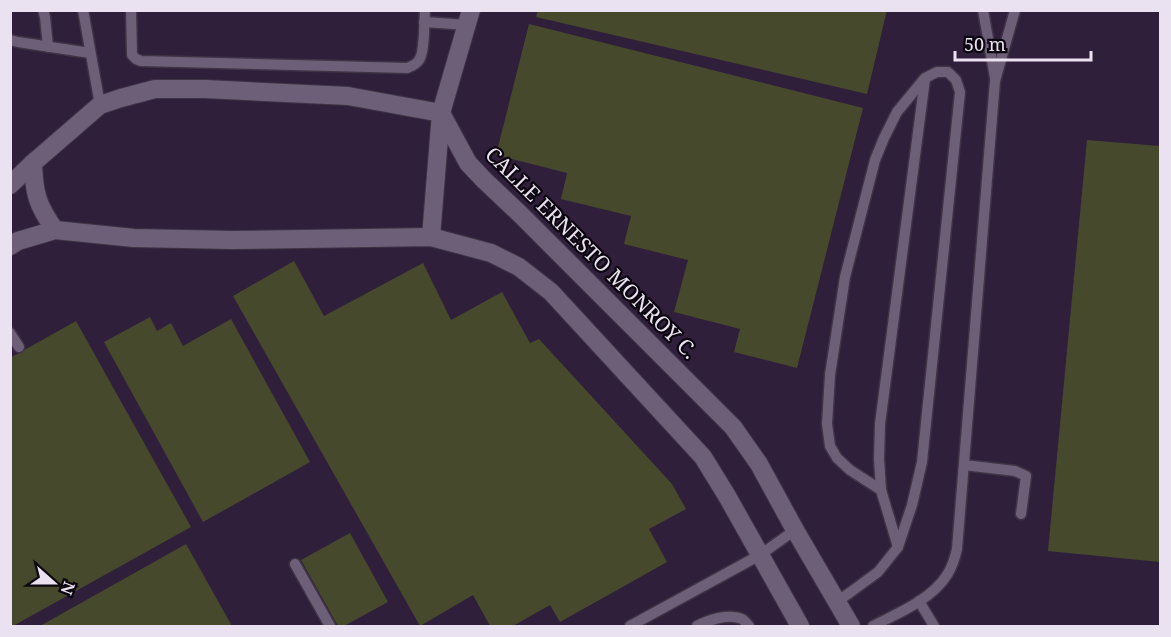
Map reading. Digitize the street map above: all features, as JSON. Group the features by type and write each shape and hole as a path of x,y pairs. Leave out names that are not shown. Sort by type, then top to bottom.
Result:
{"street":[{"path":"431,237 441,113 470,18"},
{"path":"10,185 100,105 155,89 205,89 348,96 441,113"},
{"name":"CALLE ERNESTO MONROY C.","path":"441,113 468,163 733,427 759,464 852,627"},
{"path":"33,163 34,188 38,203 44,216 55,230"},
{"path":"10,246 18,241 55,230 134,238 221,240 431,237 490,253 519,267 551,292 703,457 728,496 800,627"}],"lane":[{"path":"43,10 48,47"},
{"path":"82,10 100,105"},
{"path":"131,10 132,55 136,59 150,62 407,68 414,66 420,59 425,16 470,18"},
{"path":"983,10 995,81"},
{"path":"873,627 919,601 936,588 947,576 954,563 957,549 995,81 1015,10"},
{"path":"10,40 90,53"},
{"path":"837,602 878,572 898,547 912,505 922,462 960,92 956,81 948,72 937,72 926,78 897,112 875,160 845,277 830,375 827,424 830,446 837,458 850,470 881,490"},
{"path":"898,547 881,490 880,424 926,78"},
{"path":"10,333 19,348"},
{"path":"964,465 1015,471 1026,476 1021,514"},
{"path":"630,627 760,555 795,530"},
{"path":"294,564 330,627"},
{"path":"919,601 934,627"},
{"path":"697,627 726,617 742,619 749,627"}],"shaded area":[{"path":"11,11 1160,11 1160,626 11,626"}],"building":[{"path":"538,10 887,10 867,94 536,17"},
{"path":"529,24 863,108 797,368 734,352 740,329 674,312 688,260 624,244 631,216 561,199 567,173 496,155"},
{"path":"1087,140 1160,146 1160,562 1048,551"},
{"path":"294,261 324,316 423,263 451,320 502,292 530,343 539,339 672,484 686,509 649,529 667,562 560,622 550,605 513,626 490,626 473,595 420,626 233,296"},
{"path":"150,317 157,331 171,323 183,346 231,319 310,462 203,522 104,342"},
{"path":"76,321 191,527 10,626 10,358"},
{"path":"350,533 388,602 344,626 338,626 301,560"},
{"path":"186,544 232,626 40,626"}]}
